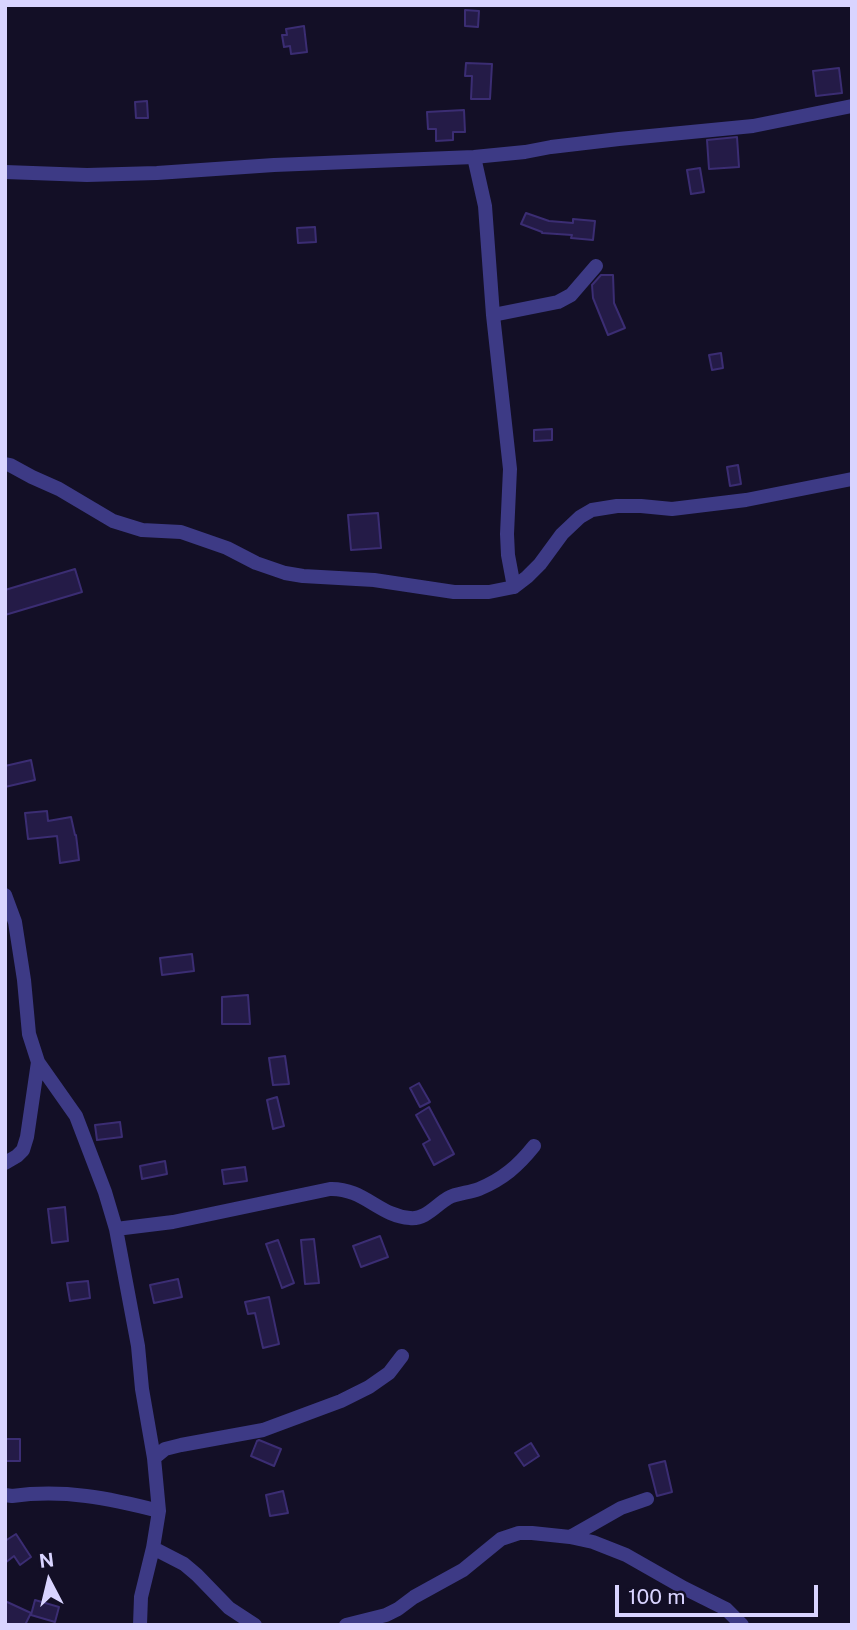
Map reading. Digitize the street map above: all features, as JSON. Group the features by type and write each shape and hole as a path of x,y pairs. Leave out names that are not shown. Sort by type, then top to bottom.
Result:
{"street":[{"path":"5,172 87,175 157,173 298,163 474,157 753,126 852,106"},
{"path":"474,157 485,206 493,315 510,469 507,534 514,587"},
{"path":"493,315 558,302 571,295 596,266"},
{"path":"5,464 59,489 113,520 142,530 181,532 285,572 303,576 374,580 454,592 489,592 514,587 540,564 562,534 592,510 617,506 671,509 746,500 852,479"},
{"path":"5,895 24,980 29,1034 38,1062 76,1116 101,1178 116,1229 138,1346 159,1511 141,1597 140,1625"},
{"path":"5,1163 23,1150 38,1062"},
{"path":"116,1229 173,1222 339,1188 358,1194 386,1212 410,1219 419,1217 449,1197 477,1190 492,1182 517,1166 534,1146"},
{"path":"154,1458 165,1449 263,1430 341,1401 369,1387 388,1373 402,1356"},
{"path":"5,1495 78,1494 159,1511"},
{"path":"570,1537 621,1508 647,1499"},
{"path":"346,1625 386,1615 398,1609 463,1570 501,1539 519,1533 570,1537 593,1542 626,1555 726,1609 742,1625"},
{"path":"153,1548 184,1564 229,1608 255,1625"}],"building":[{"path":"465,10 479,11 478,27 465,26"},
{"path":"304,26 307,52 291,54 290,46 284,47 282,35 287,35 286,29"},
{"path":"466,63 492,64 490,99 471,99 472,76 465,76"},
{"path":"839,68 842,93 816,96 813,71"},
{"path":"147,101 148,118 136,118 135,102"},
{"path":"464,110 465,132 453,132 453,140 436,141 436,129 428,129 427,112"},
{"path":"737,137 739,167 709,169 707,140"},
{"path":"700,168 704,192 691,194 687,170"},
{"path":"526,213 549,221 595,221 593,240 542,233 521,224"},
{"path":"315,227 316,242 298,243 297,228"},
{"path":"601,275 613,275 614,303 625,328 608,335 593,298 592,285"},
{"path":"721,353 723,368 712,370 709,355"},
{"path":"552,429 552,440 534,441 534,430"},
{"path":"738,465 741,484 730,486 727,467"},
{"path":"378,513 381,548 351,550 348,515"},
{"path":"75,569 82,592 5,615 5,590"},
{"path":"31,760 35,780 5,787 5,766"},
{"path":"47,811 48,821 71,817 79,860 60,863 57,836 28,839 25,813"},
{"path":"192,954 194,971 162,975 160,958"},
{"path":"248,995 250,1024 222,1024 222,997"},
{"path":"285,1056 289,1084 273,1085 269,1058"},
{"path":"419,1083 430,1102 420,1107 410,1088"},
{"path":"277,1097 284,1126 273,1129 267,1100"},
{"path":"429,1107 454,1154 434,1165 423,1144 430,1140 416,1115"},
{"path":"120,1122 122,1137 97,1140 95,1125"},
{"path":"165,1161 167,1174 142,1179 140,1166"},
{"path":"245,1167 247,1181 224,1184 222,1170"},
{"path":"65,1207 68,1241 52,1243 48,1209"},
{"path":"380,1236 388,1257 361,1267 353,1246"},
{"path":"314,1239 319,1283 305,1284 301,1240"},
{"path":"278,1240 294,1283 282,1288 266,1244"},
{"path":"178,1279 182,1297 154,1303 150,1285"},
{"path":"88,1281 90,1298 70,1301 67,1283"},
{"path":"269,1297 279,1344 263,1348 255,1313 248,1314 245,1302"},
{"path":"5,1439 20,1439 20,1461 5,1461"},
{"path":"259,1440 281,1449 274,1466 251,1456"},
{"path":"531,1443 539,1456 524,1466 515,1453"},
{"path":"665,1461 672,1492 657,1496 649,1465"},
{"path":"283,1491 288,1513 270,1516 266,1495"},
{"path":"16,1534 31,1557 20,1565 14,1556 5,1563 5,1541"},
{"path":"35,1600 59,1607 55,1622 31,1615"},
{"path":"5,1601 31,1613 25,1625 5,1625"}]}
